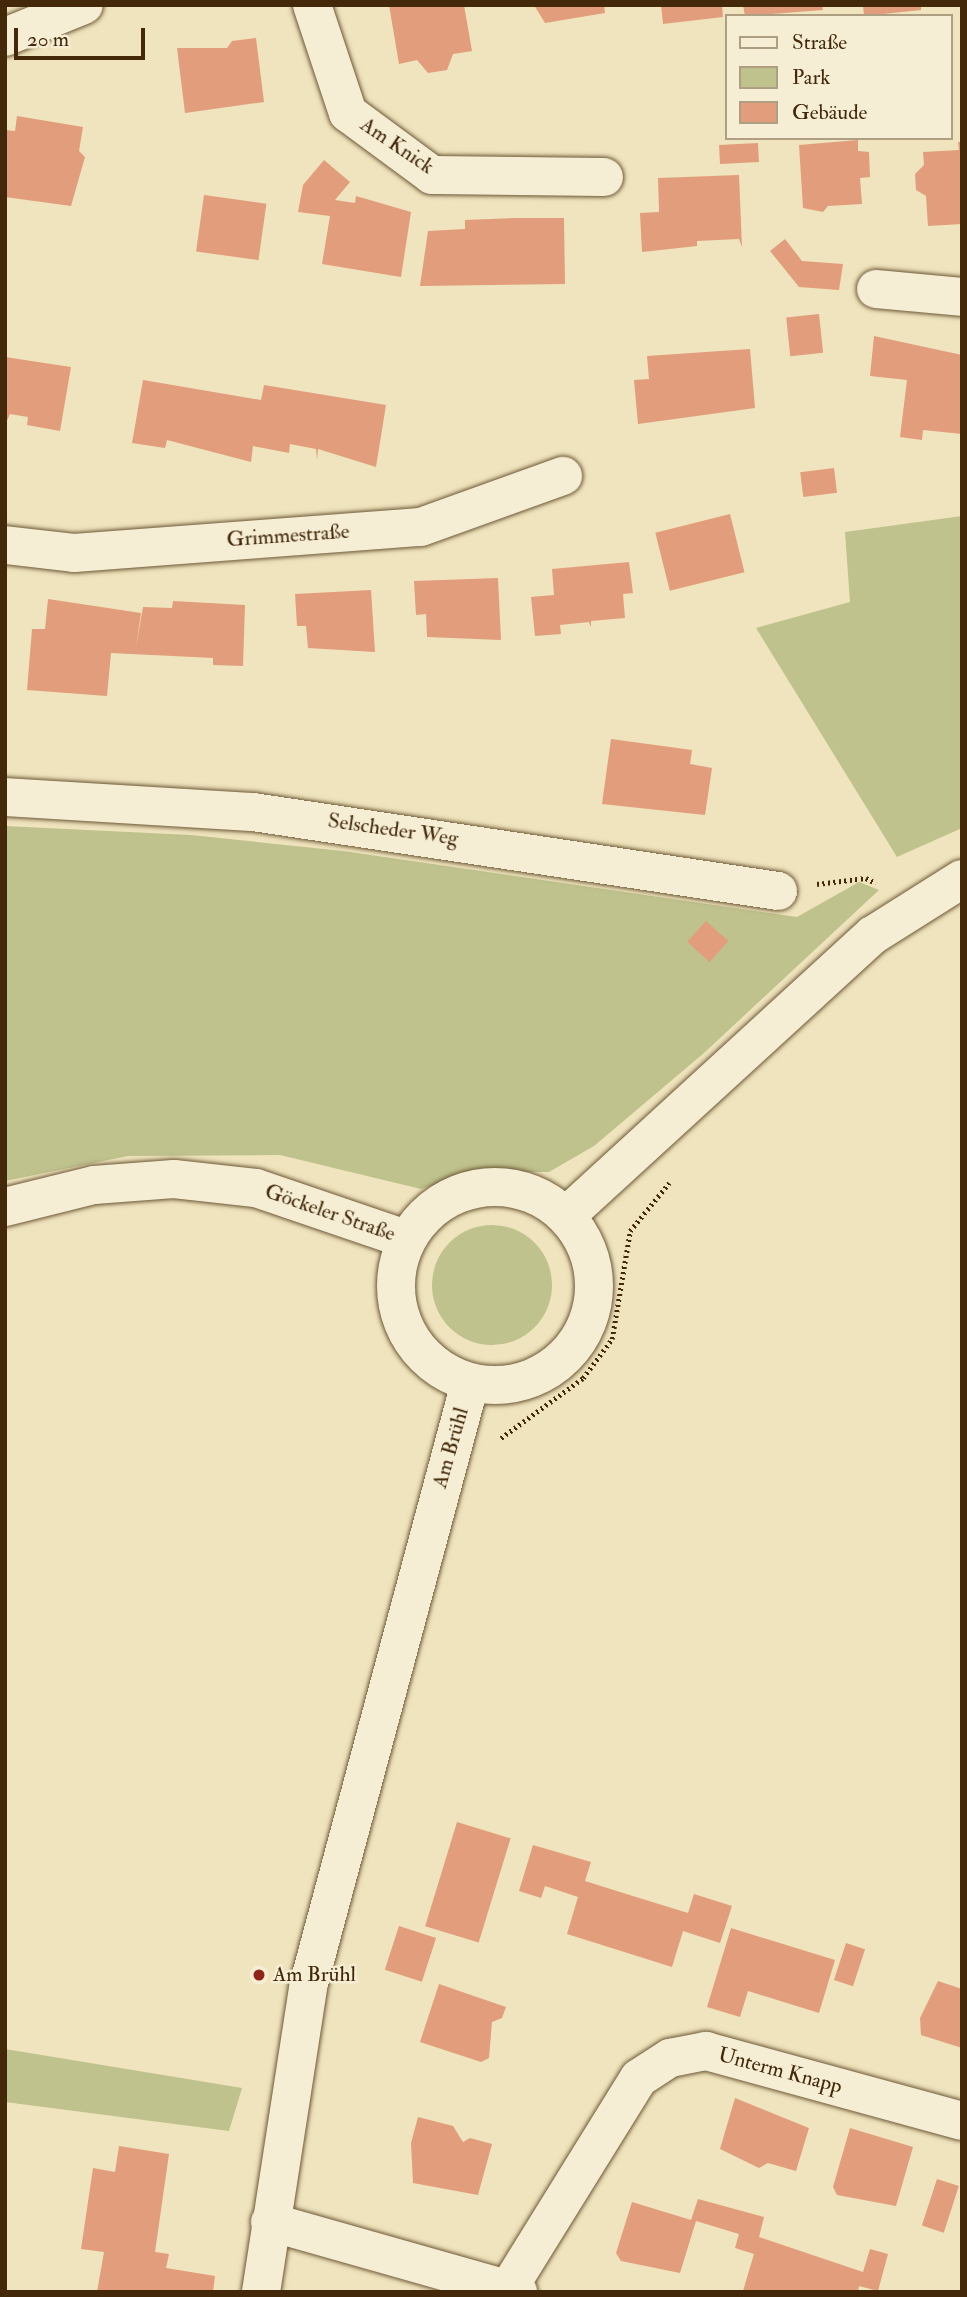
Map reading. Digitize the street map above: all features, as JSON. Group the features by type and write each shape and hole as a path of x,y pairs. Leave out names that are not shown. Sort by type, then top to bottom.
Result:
{"street":[{"path":"5,37 83,5"},
{"name":"Am Knick","path":"312,5 348,113 432,175 604,177"},
{"path":"876,289 962,297"},
{"name":"Grimmestraße","path":"5,545 74,553 421,527 563,476"},
{"name":"Selscheder Weg","path":"5,797 253,811 778,891"},
{"path":"566,1216 873,935 916,905 962,879"},
{"name":"Göckeler Straße","path":"5,1207 94,1185 174,1179 256,1188 407,1238"},
{"path":"508,1187 539,1196 566,1216 585,1243 594,1275 586,1328 570,1351 528,1380 470,1383 433,1365 411,1341 398,1313 397,1263 407,1238 430,1209 474,1188 508,1187"},
{"name":"Am Brühl","path":"261,2292 309,1983 470,1383"},
{"name":"Unterm Knapp","path":"270,2222 513,2290 639,2078 670,2058 706,2051 962,2121"}],"path":[{"path":"778,891 866,878 916,905"},
{"path":"498,1444 514,1423 583,1378 612,1339 622,1306 625,1244 655,1197"}],"green space":[{"path":"962,516 962,828 897,857 756,628 850,602 845,532"},
{"path":"5,826 191,835 343,851 797,917 859,882 879,890 704,1053 594,1146 549,1172 475,1172 421,1189 280,1155 128,1156 5,1181"},
{"path":"492,1225 515,1230 534,1243 547,1262 552,1285 547,1308 534,1327 515,1340 492,1345 469,1340 450,1327 437,1308 432,1285 437,1262 450,1243 469,1230"},
{"path":"5,2049 242,2088 229,2131 5,2102"}],"building":[{"path":"389,5 464,5 472,51 453,54 447,70 428,73 417,60 399,64"},
{"path":"534,5 604,5 605,13 545,23"},
{"path":"661,5 722,5 723,17 663,24"},
{"path":"743,5 822,5 823,10 771,14 745,14"},
{"path":"863,5 921,5 921,10 864,14"},
{"path":"256,38 264,102 185,113 177,48 227,48 232,41"},
{"path":"17,116 83,127 79,151 85,157 71,206 5,197 5,130 15,131"},
{"path":"858,140 858,151 869,152 870,177 860,178 862,204 828,206 823,212 803,208 799,145"},
{"path":"958,142 962,142 962,224 928,226 926,196 916,190 915,174 924,165 923,152 959,150"},
{"path":"758,143 759,162 720,164 719,145"},
{"path":"324,160 350,182 335,200 355,203 356,196 411,212 401,277 322,264 330,216 298,212 303,185"},
{"path":"739,175 742,247 739,239 697,241 697,246 642,252 640,213 659,212 658,178"},
{"path":"204,195 266,204 258,260 196,251"},
{"path":"564,218 565,284 420,286 428,231 465,229 465,220"},
{"path":"785,239 802,261 843,264 839,290 799,287 770,251"},
{"path":"819,314 823,353 790,356 786,317"},
{"path":"874,336 962,355 962,434 923,430 922,440 900,437 907,380 870,376"},
{"path":"750,349 755,408 638,424 634,380 649,379 647,356"},
{"path":"5,357 71,367 60,431 27,425 28,417 10,414 5,425"},
{"path":"143,380 261,400 264,385 386,405 376,467 318,449 317,460 316,449 290,444 289,453 253,446 251,462 167,440 165,448 132,443"},
{"path":"834,468 837,493 803,497 800,472"},
{"path":"730,514 745,572 670,591 655,533"},
{"path":"629,562 633,593 623,594 625,618 591,621 591,627 589,622 560,625 561,634 535,636 531,597 554,595 552,569"},
{"path":"498,578 501,640 427,637 426,614 416,615 414,581"},
{"path":"371,590 375,652 308,648 306,626 297,626 295,594"},
{"path":"48,599 141,613 136,647 143,607 172,608 173,601 245,605 243,666 213,665 213,658 111,653 107,696 27,690 32,629 45,629"},
{"path":"611,739 692,750 690,764 712,768 705,815 602,804"},
{"path":"706,921 728,941 710,962 687,942"},
{"path":"457,1822 511,1838 479,1943 425,1926"},
{"path":"533,1845 591,1862 585,1881 688,1913 694,1894 732,1906 720,1943 683,1931 672,1967 567,1934 578,1897 545,1886 541,1898 519,1891"},
{"path":"399,1926 436,1938 422,1982 385,1970"},
{"path":"731,1928 835,1960 819,2013 748,1991 740,2017 707,2007"},
{"path":"846,1943 865,1949 853,1986 834,1980"},
{"path":"938,1981 962,1989 962,2048 921,2035 920,2018"},
{"path":"439,1984 506,2007 502,2018 492,2022 489,2058 481,2062 420,2042"},
{"path":"735,2098 809,2128 796,2171 768,2163 759,2168 720,2149"},
{"path":"418,2117 453,2126 463,2142 470,2138 492,2144 478,2195 413,2183 411,2143"},
{"path":"850,2128 913,2147 896,2206 837,2195 833,2187"},
{"path":"119,2146 169,2154 155,2252 169,2254 166,2268 215,2276 213,2292 97,2292 104,2252 81,2249 93,2168 115,2172"},
{"path":"937,2179 959,2186 944,2233 922,2226"},
{"path":"698,2199 764,2217 759,2237 863,2272 870,2249 888,2254 878,2291 859,2286 858,2292 743,2291 754,2254 735,2248 739,2234 696,2221 680,2273 621,2261 616,2253 632,2202 691,2220"}],"place":[{"name":"Am Brühl","path":"259,1975"}]}
